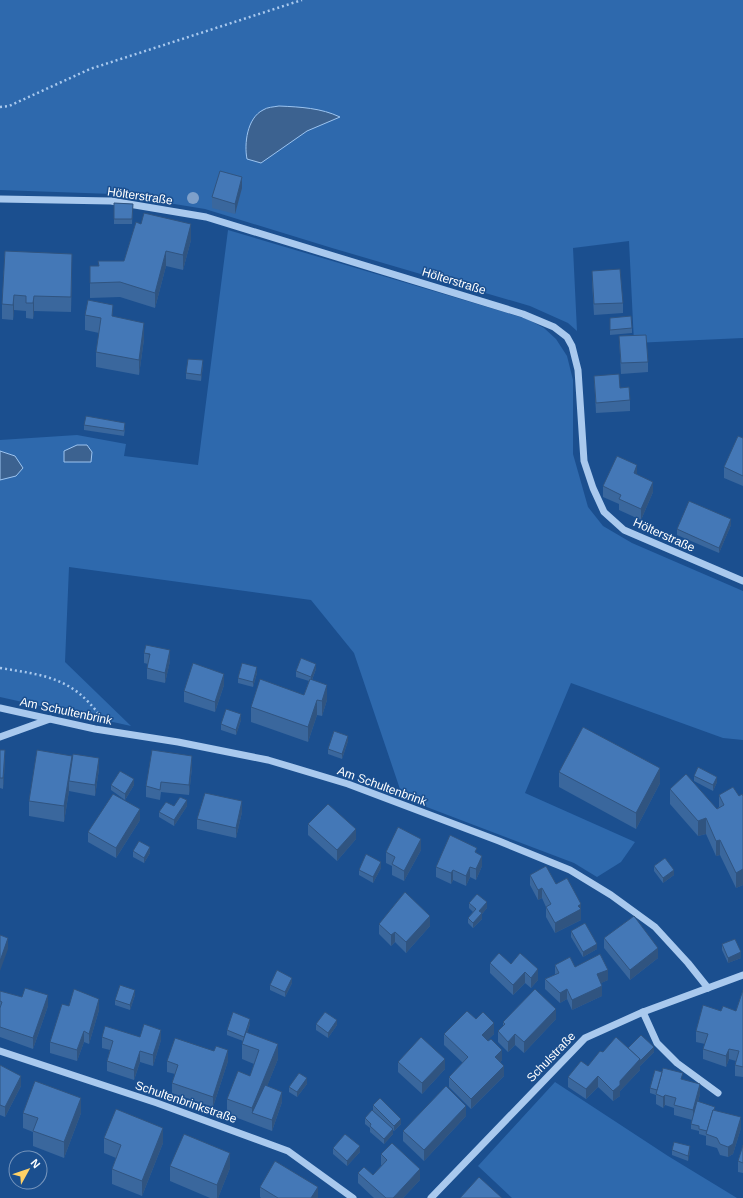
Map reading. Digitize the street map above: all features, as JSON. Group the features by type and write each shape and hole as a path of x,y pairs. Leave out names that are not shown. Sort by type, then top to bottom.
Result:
{"street":[{"name":"Hölterstraße","path":"0,199 111,201 206,217 523,314 554,327 567,337 574,351 578,370 584,461 593,488 604,512 624,530 743,581"},
{"name":"Am Schultenbrink","path":"0,708 111,731 178,742 276,762 348,784 499,841 570,870 611,895 654,927 688,962 708,988"},
{"path":"0,737 51,719"},
{"name":"Schulstraße","path":"431,1198 585,1038 644,1012 743,975"},
{"path":"644,1012 657,1043 678,1063 718,1093"},
{"name":"Schultenbrinkstraße","path":"0,1051 157,1103 288,1151 353,1198"}],"path":[{"path":"0,107 9,106 90,69 302,0"},
{"path":"0,668 41,675 71,686 94,708 111,731"}],"shaded area":[{"path":"0,0 743,0 743,338 634,343 629,241 573,248 577,331 568,323 530,306 205,209 113,194 0,190"},
{"path":"279,106 318,110 340,117 307,131 261,163 247,159 246,146 248,132 253,119 265,109"},
{"path":"228,230 527,319 544,328 556,339 567,356 573,380 573,454 588,507 603,526 632,543 743,591 743,740 723,738 571,683 525,793 635,842 621,862 597,877 574,863 403,798 354,653 311,600 69,567 65,662 131,726 0,697 0,440 77,435 126,444 124,456 198,465"},
{"path":"77,445 87,445 92,452 91,462 64,462 64,451"},
{"path":"0,451 15,456 23,468 16,476 0,480"},
{"path":"555,1082 668,1156 737,1198 512,1198 478,1166"}],"building":[{"path":"220,171 242,177 235,204 212,197"},
{"path":"114,203 133,204 132,219 114,219"},
{"path":"144,213 191,224 183,255 166,251 155,293 120,282 90,283 90,266 99,266 98,261 124,261 136,222 141,224"},
{"path":"5,251 72,254 71,297 34,296 33,303 26,303 26,296 14,295 13,305 2,304"},
{"path":"620,269 623,303 594,304 592,271"},
{"path":"88,300 113,305 112,316 144,323 139,360 96,352 101,318 85,315"},
{"path":"631,316 632,328 610,330 610,318"},
{"path":"646,335 648,362 621,363 619,336"},
{"path":"188,359 203,360 201,375 186,373"},
{"path":"619,374 620,388 629,387 630,400 596,403 594,376"},
{"path":"86,416 125,423 124,431 84,425"},
{"path":"738,436 743,438 743,476 724,467"},
{"path":"617,456 637,465 634,473 653,482 641,509 619,499 621,495 603,486"},
{"path":"689,501 731,519 719,548 677,529"},
{"path":"146,645 170,650 165,673 147,668 150,654 144,653"},
{"path":"301,658 316,664 311,677 296,671"},
{"path":"193,663 224,674 215,702 184,691"},
{"path":"242,663 257,667 253,682 238,678"},
{"path":"260,679 304,695 310,679 327,685 322,701 317,700 308,727 251,707"},
{"path":"226,709 241,714 236,730 221,724"},
{"path":"583,727 660,768 636,813 559,772"},
{"path":"334,731 348,736 342,754 328,749"},
{"path":"0,750 5,750 3,778 0,778"},
{"path":"37,750 72,756 64,806 29,801"},
{"path":"152,750 192,756 189,785 161,782 160,790 146,786"},
{"path":"73,754 99,758 95,785 69,781"},
{"path":"698,767 717,777 713,785 694,776"},
{"path":"120,771 134,779 125,794 111,785"},
{"path":"686,774 717,809 724,805 719,795 733,787 739,796 742,794 743,869 736,873 720,840 716,841 706,818 698,821 670,789"},
{"path":"205,793 242,801 236,828 197,819"},
{"path":"113,794 140,809 116,848 88,832"},
{"path":"180,797 187,800 174,820 159,812 166,802 174,806"},
{"path":"328,804 356,829 337,850 308,824"},
{"path":"398,827 421,839 404,871 392,864 395,857 386,852"},
{"path":"450,835 477,848 475,852 482,856 476,869 470,867 466,876 453,870 451,873 436,867"},
{"path":"139,841 150,847 144,858 133,851"},
{"path":"366,854 381,862 373,877 359,870"},
{"path":"665,858 674,870 663,878 654,866"},
{"path":"546,866 556,884 567,878 581,904 578,906 581,909 555,923 546,907 551,904 542,888 538,890 530,875"},
{"path":"405,892 430,916 406,942 395,932 391,935 379,924"},
{"path":"477,894 487,902 479,911 482,913 473,923 468,918 476,909 469,903"},
{"path":"634,916 658,948 630,970 604,938"},
{"path":"585,923 597,944 583,952 571,931"},
{"path":"0,935 8,938 0,961"},
{"path":"735,939 741,952 728,958 722,944"},
{"path":"499,953 511,964 520,953 538,969 531,978 525,972 513,985 490,963"},
{"path":"600,954 608,970 597,974 602,986 572,1000 567,989 560,993 545,979 559,973 555,965 570,957 575,967"},
{"path":"277,970 292,978 285,992 270,985"},
{"path":"120,985 135,990 130,1005 115,1000"},
{"path":"25,988 48,995 33,1038 0,1027 0,1008 2,1002 0,1001 0,991 22,997"},
{"path":"74,989 99,999 89,1034 84,1031 77,1050 50,1042 62,1004 69,1006"},
{"path":"535,989 556,1009 524,1042 515,1034 508,1042 498,1031 505,1024 503,1022"},
{"path":"743,990 743,1067 735,1065 739,1051 729,1049 726,1056 703,1049 708,1034 696,1031 703,1005 721,1011 723,1006 736,1011"},
{"path":"467,1011 476,1019 483,1012 494,1023 482,1035 488,1041 491,1039 502,1050 495,1057 504,1066 471,1099 449,1077 468,1057 444,1034"},
{"path":"233,1012 250,1019 244,1037 227,1030"},
{"path":"325,1012 337,1020 328,1033 316,1024"},
{"path":"144,1024 161,1030 153,1055 140,1051 134,1070 107,1061 113,1041 102,1037 105,1026 140,1037"},
{"path":"246,1032 278,1044 252,1108 227,1099 238,1071 250,1076 259,1050 242,1044"},
{"path":"641,1035 654,1047 640,1061 640,1059 628,1048"},
{"path":"421,1037 445,1059 422,1083 398,1062"},
{"path":"616,1037 640,1059 620,1081 620,1085 613,1091 598,1076 586,1089 568,1077 581,1061 588,1066 600,1051 603,1052"},
{"path":"175,1038 214,1051 216,1046 228,1050 213,1097 172,1083 178,1065 167,1061"},
{"path":"0,1065 21,1076 5,1107 0,1105"},
{"path":"663,1068 683,1073 681,1079 700,1084 693,1110 674,1105 676,1098 665,1095 663,1097 656,1094"},
{"path":"655,1070 662,1072 657,1090 650,1088"},
{"path":"299,1073 307,1078 297,1092 289,1087"},
{"path":"35,1081 81,1098 64,1142 33,1131 38,1118 23,1113"},
{"path":"265,1085 282,1092 272,1120 252,1113"},
{"path":"446,1086 466,1106 424,1150 403,1131"},
{"path":"380,1098 401,1119 394,1126 373,1105"},
{"path":"697,1101 715,1107 707,1131 699,1129 699,1126 691,1124"},
{"path":"116,1109 163,1128 142,1181 112,1169 121,1145 104,1138"},
{"path":"372,1110 393,1129 384,1139 370,1126 371,1124 365,1118"},
{"path":"713,1110 741,1117 733,1144 728,1147 720,1144 717,1138 706,1134"},
{"path":"184,1134 230,1153 217,1185 170,1166"},
{"path":"345,1134 360,1146 347,1161 333,1148"},
{"path":"674,1142 690,1146 688,1156 672,1150"},
{"path":"392,1143 420,1169 393,1198 386,1198 358,1173 364,1167 373,1175 387,1160 381,1154"},
{"path":"743,1145 743,1163 738,1161"},
{"path":"275,1161 318,1187 311,1198 278,1198 260,1187"},
{"path":"479,1177 502,1198 460,1198"}]}
